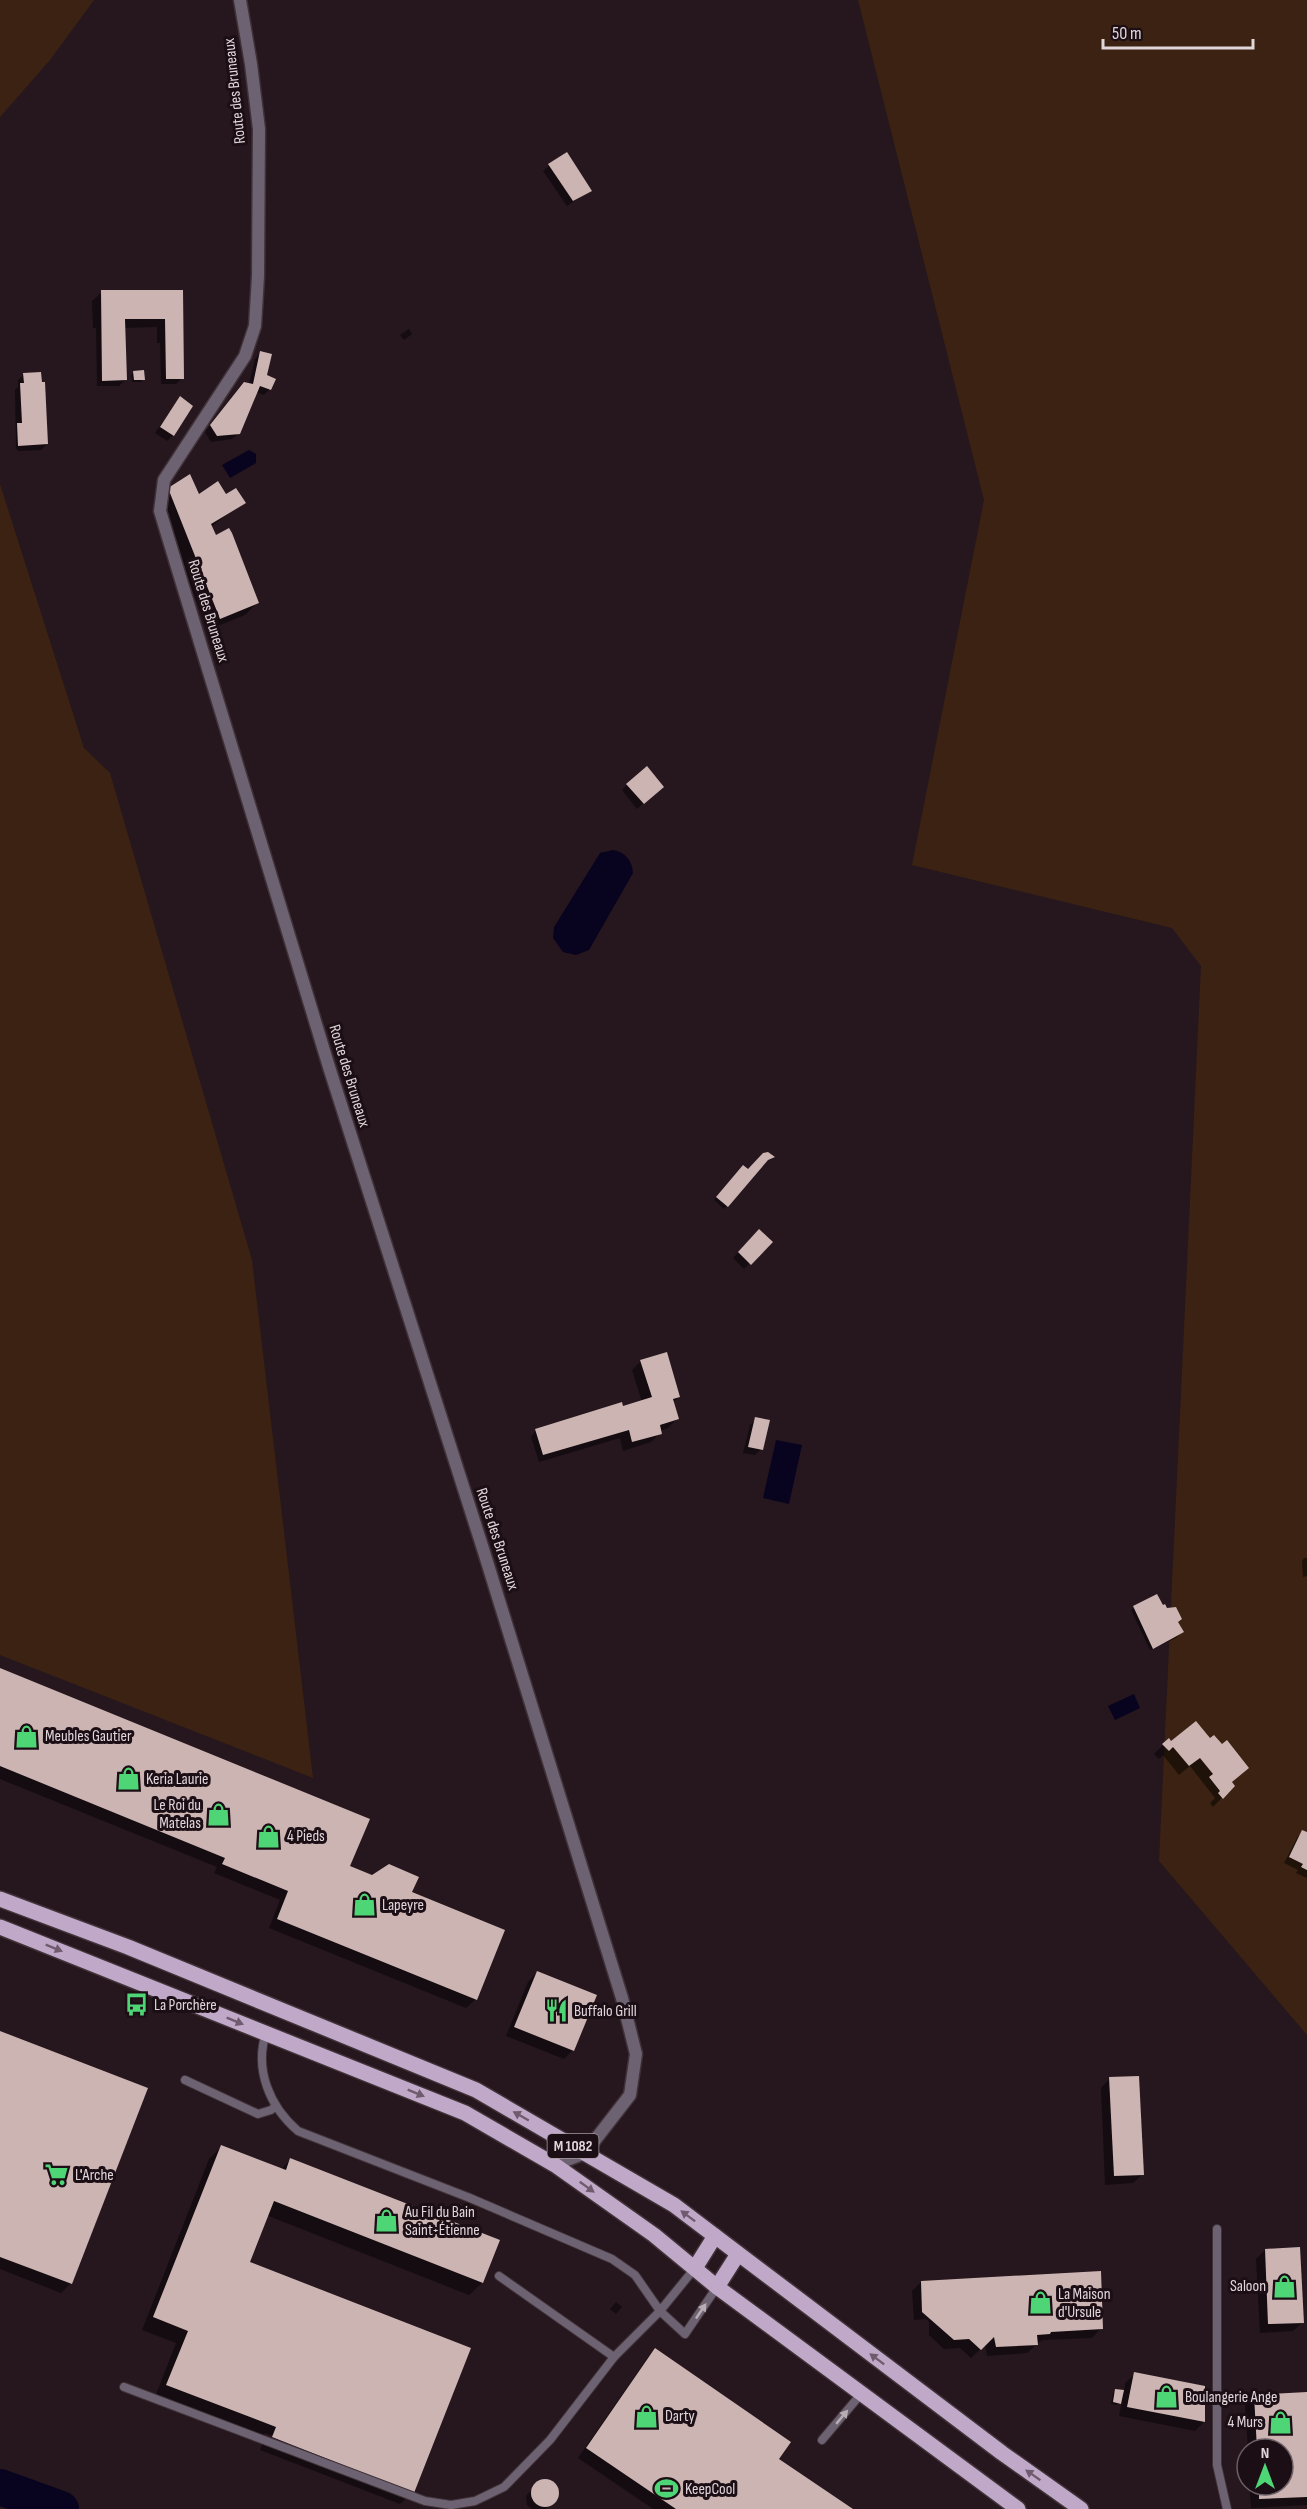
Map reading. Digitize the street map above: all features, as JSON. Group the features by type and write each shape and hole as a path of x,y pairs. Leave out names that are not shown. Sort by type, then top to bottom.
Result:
{"main road":[{"name":"M 1082","path":"0,1899 139,1952 476,2090 674,2205 1002,2453 1081,2509"},
{"name":"M 1082","path":"0,1927 465,2113 555,2165 1018,2509"},
{"path":"695,2268 715,2236"},
{"path":"717,2287 738,2254"}],"street":[{"name":"Route des Bruneaux","path":"240,0 259,129 258,276 255,326 245,356 164,480 160,511 329,1067 488,1563 622,1998 636,2054 630,2095 585,2153"},
{"path":"555,2165 585,2153"}],"lane":[{"path":"266,2033 261,2062 266,2084 276,2106 298,2131 470,2198 612,2259 634,2275 660,2311 685,2334 717,2287"},
{"path":"184,2080 258,2114 276,2106"},
{"path":"1217,2229 1217,2465 1227,2509"},
{"path":"124,2387 425,2501 451,2505 475,2501 504,2487 550,2440 614,2357 660,2311 695,2268"},
{"path":"499,2276 614,2357"},
{"path":"822,2440 861,2394"}],"shaded area":[{"path":"0,0 94,0 50,60 0,117"},
{"path":"858,0 1307,0 1307,2035 1159,1861 1201,966 1172,928 912,865 984,500"},
{"path":"249,450 256,454 256,463 230,478 222,465"},
{"path":"0,484 84,748 110,773 252,1260 313,1778 0,1655"},
{"path":"613,850 627,857 633,873 589,950 576,955 563,952 553,938 554,927 600,853"},
{"path":"776,1440 802,1445 789,1504 763,1498"},
{"path":"1134,1694 1140,1708 1115,1720 1108,1706"}],"building":[{"path":"567,152 592,191 573,201 548,164"},
{"path":"101,290 183,290 184,379 166,379 165,319 125,319 127,380 102,381"},
{"path":"260,351 272,354 267,375 276,379 271,390 260,386 240,434 217,436 210,425 244,382 253,384"},
{"path":"144,370 145,380 134,380 133,371"},
{"path":"41,372 42,382 45,382 48,444 18,446 17,423 22,423 20,383 24,383 23,373"},
{"path":"180,396 193,406 174,436 160,427"},
{"path":"190,474 199,494 218,481 226,494 236,488 246,503 211,524 216,535 229,528 259,603 220,619 168,488"},
{"path":"647,766 664,787 644,804 626,784"},
{"path":"768,1152 775,1157 768,1160 728,1207 716,1197 743,1165 748,1169 763,1153"},
{"path":"759,1229 773,1242 751,1265 738,1252"},
{"path":"667,1352 680,1397 673,1399 679,1419 660,1425 662,1434 632,1442 629,1430 543,1455 535,1429 622,1402 623,1406 652,1397 640,1360"},
{"path":"755,1417 770,1420 763,1450 748,1447"},
{"path":"1157,1594 1167,1608 1176,1607 1182,1619 1178,1622 1184,1632 1153,1649 1133,1606"},
{"path":"0,1668 370,1819 350,1866 372,1875 389,1864 419,1877 412,1892 505,1930 477,2000 277,1919 288,1891 222,1864 225,1858 0,1766"},
{"path":"1196,1721 1210,1738 1214,1735 1222,1744 1227,1740 1249,1768 1232,1782 1235,1786 1223,1799 1209,1777 1213,1774 1200,1758 1189,1766 1173,1747 1169,1751 1162,1744 1169,1738 1171,1741"},
{"path":"1302,1830 1307,1832 1307,1870 1301,1867 1303,1864 1289,1857"},
{"name":"Buffalo Grill","path":"537,1971 597,1995 574,2051 514,2027"},
{"name":"L'Arche","path":"0,2031 148,2088 72,2284 0,2257"},
{"path":"1139,2076 1144,2175 1114,2176 1109,2077"},
{"path":"221,2145 286,2170 290,2158 500,2240 483,2283 274,2201 250,2262 471,2348 414,2493 272,2437 276,2427 166,2385 188,2331 153,2317"},
{"name":"Saloon","path":"1300,2247 1304,2323 1268,2324 1265,2249"},
{"name":"La Maison d'Ursule","path":"1101,2271 1103,2329 1037,2335 1038,2345 996,2347 994,2337 981,2350 969,2339 954,2340 922,2312 921,2281"},
{"path":"655,2348 791,2442 779,2459 853,2509 676,2509 586,2448"},
{"name":"Boulangerie Ange","path":"1134,2372 1205,2386 1205,2422 1127,2407"},
{"path":"1115,2389 1124,2390 1121,2404 1113,2402"},
{"name":"4 Murs","path":"1307,2392 1307,2497 1259,2499 1259,2497 1295,2497 1295,2437 1256,2437 1254,2395"},
{"path":"545,2479 555,2483 559,2493 555,2503 545,2507 535,2503 531,2493 535,2483"}],"waterway":[{"path":"0,2487 61,2509"}],"place":[{"name":"Meubles Gautier","path":"27,1736"},
{"name":"Keria Laurie","path":"128,1779"},
{"name":"Le Roi du Matelas","path":"219,1814"},
{"name":"4 Pieds","path":"269,1836"},
{"name":"Lapeyre","path":"364,1905"},
{"name":"La Porchère","path":"136,2005"},
{"name":"Buffalo Grill","path":"556,2011"},
{"name":"L'Arche","path":"57,2175"},
{"name":"Au Fil du Bain Saint-Étienne","path":"387,2221"},
{"name":"Saloon","path":"1284,2286"},
{"name":"La Maison d'Ursule","path":"1040,2303"},
{"name":"Boulangerie Ange","path":"1167,2397"},
{"name":"Darty","path":"647,2416"},
{"name":"4 Murs","path":"1281,2422"},
{"name":"KeepCool","path":"667,2489"}]}
